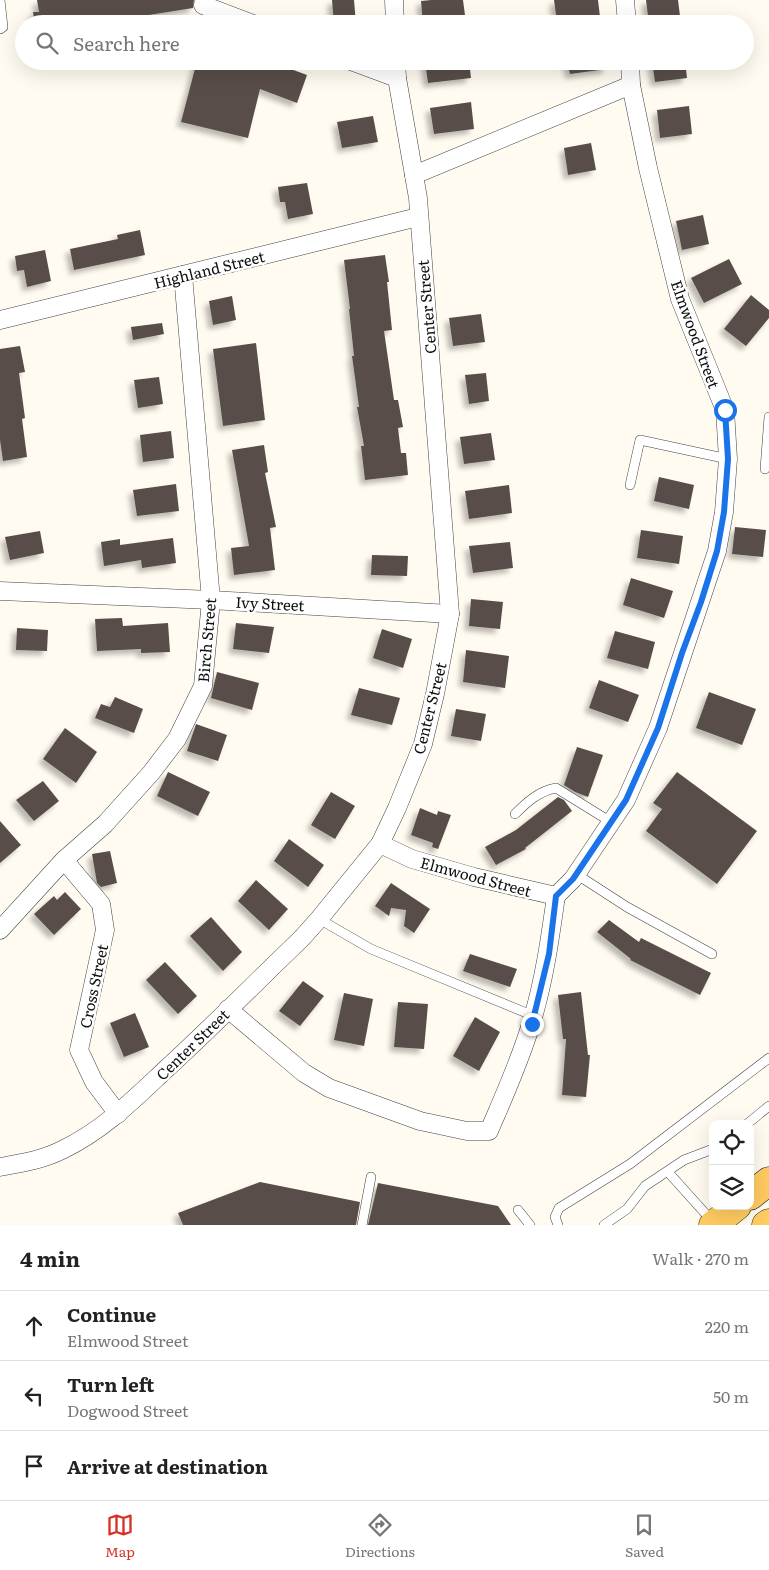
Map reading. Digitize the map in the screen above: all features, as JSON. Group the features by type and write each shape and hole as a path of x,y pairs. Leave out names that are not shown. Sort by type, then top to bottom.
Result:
{"main road":[{"path":"754,1193 769,1181"},
{"path":"715,1225 732,1210"}],"street":[{"path":"394,0 395,15"},
{"path":"625,0 626,15"},
{"path":"203,5 229,15"},
{"name":"Center Street","path":"0,1167 38,1160 92,1134 118,1114 301,939 380,844 423,744 435,694 450,614 418,198 396,70"},
{"name":"Elmwood Street","path":"380,844 412,859 474,877 556,896 576,874 626,800 658,728 704,593 717,551 724,512 728,459 725,410 680,299 648,168 631,85 630,70"},
{"path":"414,175 631,85"},
{"name":"Highland Street","path":"0,320 418,217"},
{"name":"Birch Street","path":"0,930 64,860 105,824 152,773 177,739 203,686 211,600 183,275"},
{"name":"Ivy Street","path":"0,591 211,600 450,614"},
{"name":"Cross Street","path":"64,860 101,904 104,930 79,1050 94,1082 118,1114"},
{"path":"228,1009 304,1073 329,1088 420,1122 467,1130 489,1131 518,1063 534,1016 549,954 556,896"}],"lane":[{"path":"0,0 3,20 3,28 0,29"},
{"path":"765,469 769,418"},
{"path":"630,485 640,440 728,459"},
{"path":"515,814 536,795 556,788 611,822"},
{"path":"576,874 712,954"},
{"path":"319,919 372,949 534,1016"},
{"path":"558,1225 555,1217 559,1208 630,1164 769,1058"},
{"path":"752,1120 769,1106"},
{"path":"604,1225 626,1209 645,1186 684,1160 709,1151"},
{"path":"668,1172 715,1225"},
{"path":"362,1225 371,1177"},
{"path":"518,1210 530,1225"}],"building":[{"path":"37,0 194,0 193,8 149,15 34,15 33,12 39,12"},
{"path":"332,0 354,0 355,15 333,15"},
{"path":"463,0 465,15 422,15 421,1"},
{"path":"554,0 598,0 600,15 556,15"},
{"path":"646,0 678,0 680,15 648,15"},
{"path":"195,70 293,70 307,75 297,103 260,89 248,138 181,122"},
{"path":"426,70 470,70 471,78 428,83"},
{"path":"569,70 600,70 570,74"},
{"path":"653,70 686,70 687,78 655,82"},
{"path":"471,102 474,129 434,134 430,108"},
{"path":"689,106 692,134 660,138 657,110"},
{"path":"373,116 378,142 342,148 337,122"},
{"path":"591,143 596,170 568,175 564,148"},
{"path":"307,183 313,214 288,219 285,202 280,202 278,187"},
{"path":"703,215 709,244 682,250 676,221"},
{"path":"140,230 145,255 74,270 70,249 118,239 117,235"},
{"path":"45,250 51,281 27,287 24,270 17,271 15,256"},
{"path":"385,255 392,330 384,331 394,400 398,400 403,427 398,428 401,453 406,453 408,475 365,480 361,446 364,446 357,407 359,407 352,356 354,356 344,260"},
{"path":"729,259 742,284 704,303 691,278"},
{"path":"751,295 769,310 769,318 746,346 724,329"},
{"path":"232,296 236,320 213,325 209,301"},
{"path":"481,314 485,342 453,346 449,318"},
{"path":"162,323 164,334 133,340 131,327"},
{"path":"256,343 265,420 223,426 213,349"},
{"path":"20,346 25,372 19,373 25,418 22,419 27,457 3,461 0,440 0,349"},
{"path":"486,373 489,401 469,404 465,375"},
{"path":"159,377 163,404 138,408 134,380"},
{"path":"171,431 174,458 143,462 140,435"},
{"path":"491,433 495,460 464,464 460,437"},
{"path":"264,445 268,472 265,473 276,527 270,528 275,570 234,575 231,548 249,546 232,450"},
{"path":"659,477 694,485 689,509 654,501"},
{"path":"176,484 179,511 137,516 133,490"},
{"path":"509,485 512,513 469,519 465,491"},
{"path":"735,527 766,530 763,557 732,554"},
{"path":"641,530 683,536 679,564 637,558"},
{"path":"40,531 44,553 10,560 5,537"},
{"path":"173,538 176,563 142,568 141,560 104,566 101,542 120,539 120,545"},
{"path":"510,542 513,568 473,573 469,546"},
{"path":"372,555 408,556 407,576 371,575"},
{"path":"631,578 673,591 664,618 623,605"},
{"path":"471,599 503,602 500,629 469,626"},
{"path":"122,618 123,626 168,623 170,652 141,653 141,649 97,651 95,619"},
{"path":"236,623 274,627 269,653 233,649"},
{"path":"17,628 48,630 47,651 16,650"},
{"path":"382,629 412,639 403,668 373,658"},
{"path":"615,631 655,642 648,669 607,658"},
{"path":"466,650 509,656 505,688 463,682"},
{"path":"217,672 259,683 252,710 211,698"},
{"path":"599,680 639,695 628,722 589,708"},
{"path":"359,688 400,698 392,725 351,715"},
{"path":"709,692 756,709 742,745 696,728"},
{"path":"115,697 143,709 134,733 95,718 101,704 110,707"},
{"path":"456,709 486,714 481,741 451,736"},
{"path":"196,724 227,735 218,761 187,751"},
{"path":"65,728 97,752 76,783 43,759"},
{"path":"577,747 603,755 588,797 564,785"},
{"path":"168,772 210,792 198,816 157,796"},
{"path":"677,772 757,831 717,884 646,831 662,809 653,803"},
{"path":"43,781 59,801 34,821 16,800"},
{"path":"331,792 355,806 335,839 311,825"},
{"path":"558,797 564,800 572,811 526,849 496,865 485,847 516,830"},
{"path":"420,808 437,815 438,811 451,815 438,849 432,847 433,843 411,835"},
{"path":"0,821 21,845 0,863"},
{"path":"289,839 324,865 308,887 274,861"},
{"path":"110,851 117,883 101,887 97,883 92,854"},
{"path":"256,880 288,909 269,930 238,901"},
{"path":"391,883 430,909 414,933 404,926 406,910 391,908 389,916 375,906"},
{"path":"65,892 81,909 54,935 34,914 54,896 57,900"},
{"path":"211,917 242,952 223,971 190,936"},
{"path":"609,920 639,942 641,938 711,973 700,995 630,960 597,932"},
{"path":"470,954 517,969 510,987 463,971"},
{"path":"165,962 197,996 178,1014 146,980"},
{"path":"303,981 324,996 300,1026 279,1011"},
{"path":"581,992 588,1055 590,1055 586,1097 562,1095 566,1039 563,1039 558,995"},
{"path":"344,993 373,999 364,1046 334,1040"},
{"path":"398,1002 428,1004 424,1049 394,1047"},
{"path":"135,1013 149,1047 124,1057 110,1023"},
{"path":"475,1017 500,1032 479,1071 453,1056"},
{"path":"260,1182 360,1202 356,1225 183,1225 178,1213"},
{"path":"378,1183 498,1206 511,1225 368,1225"}],"route":[{"path":"532,1024 549,954 556,896 573,879 626,800 658,728 682,653 701,602 717,551 724,512 728,459 725,410"}]}
